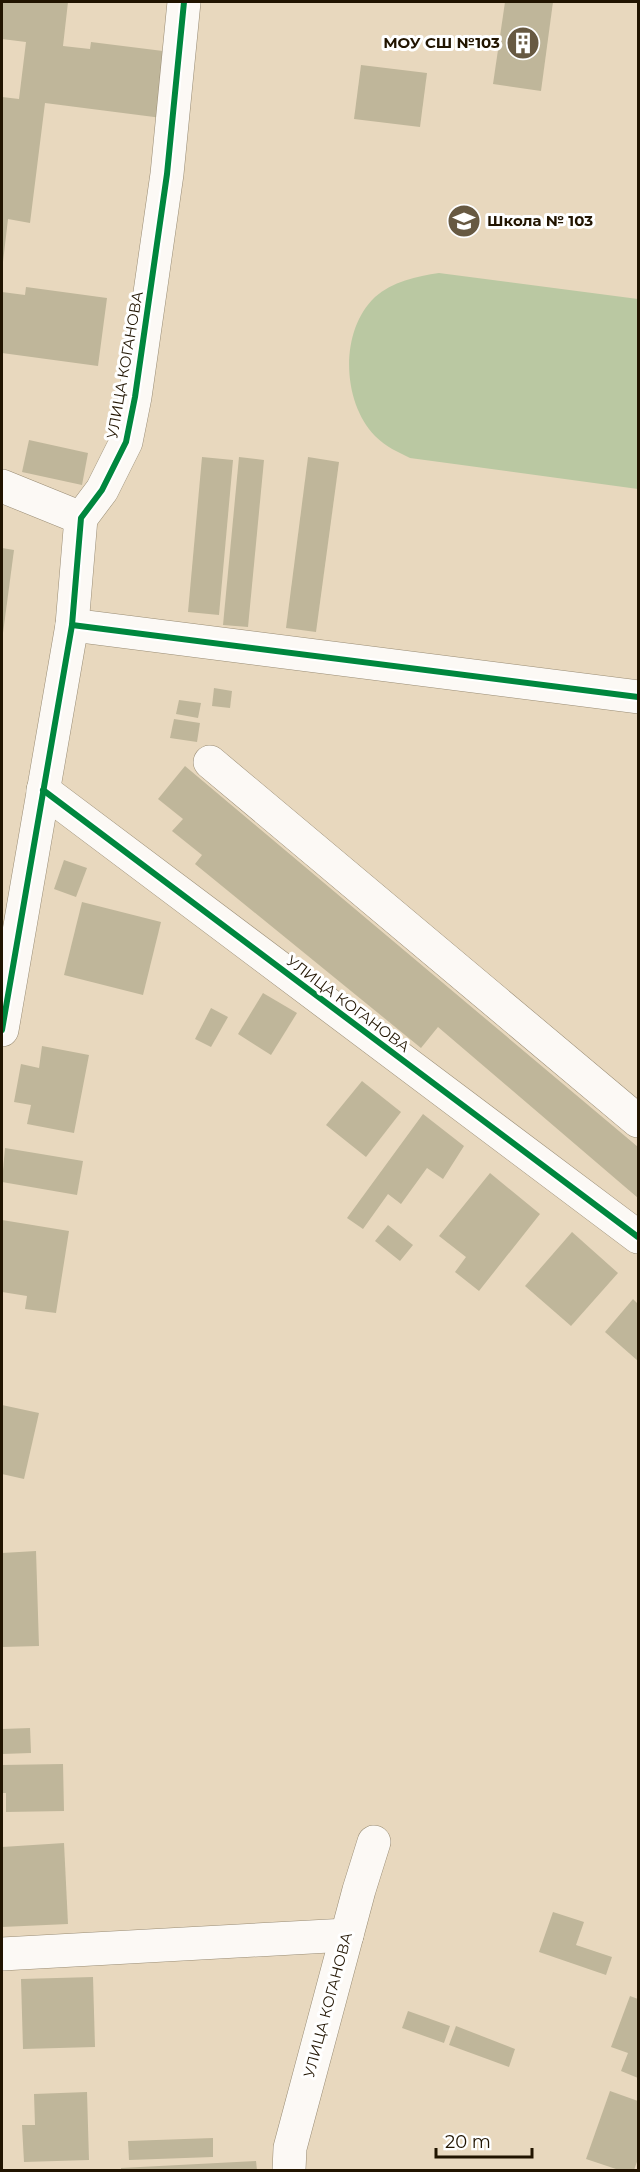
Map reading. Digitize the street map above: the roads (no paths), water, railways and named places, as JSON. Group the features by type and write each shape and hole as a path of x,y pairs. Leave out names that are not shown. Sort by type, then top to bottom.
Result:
{"street":[{"name":"УЛИЦА КОГАНОВА","path":"81,518 102,490 126,442 135,397 167,174 184,2"},
{"path":"2,486 81,518 72,625 2,1030"},
{"path":"72,625 639,697"},
{"path":"210,762 639,1121"},
{"name":"УЛИЦА КОГАНОВА","path":"43,790 639,1237"},
{"name":"УЛИЦА КОГАНОВА","path":"289,2170 290,2148 374,1842"},
{"path":"2,1954 347,1935"}],"place":[{"name":"МОУ СШ №103","path":"523,43"},
{"name":"Школа № 103","path":"464,221"}]}
